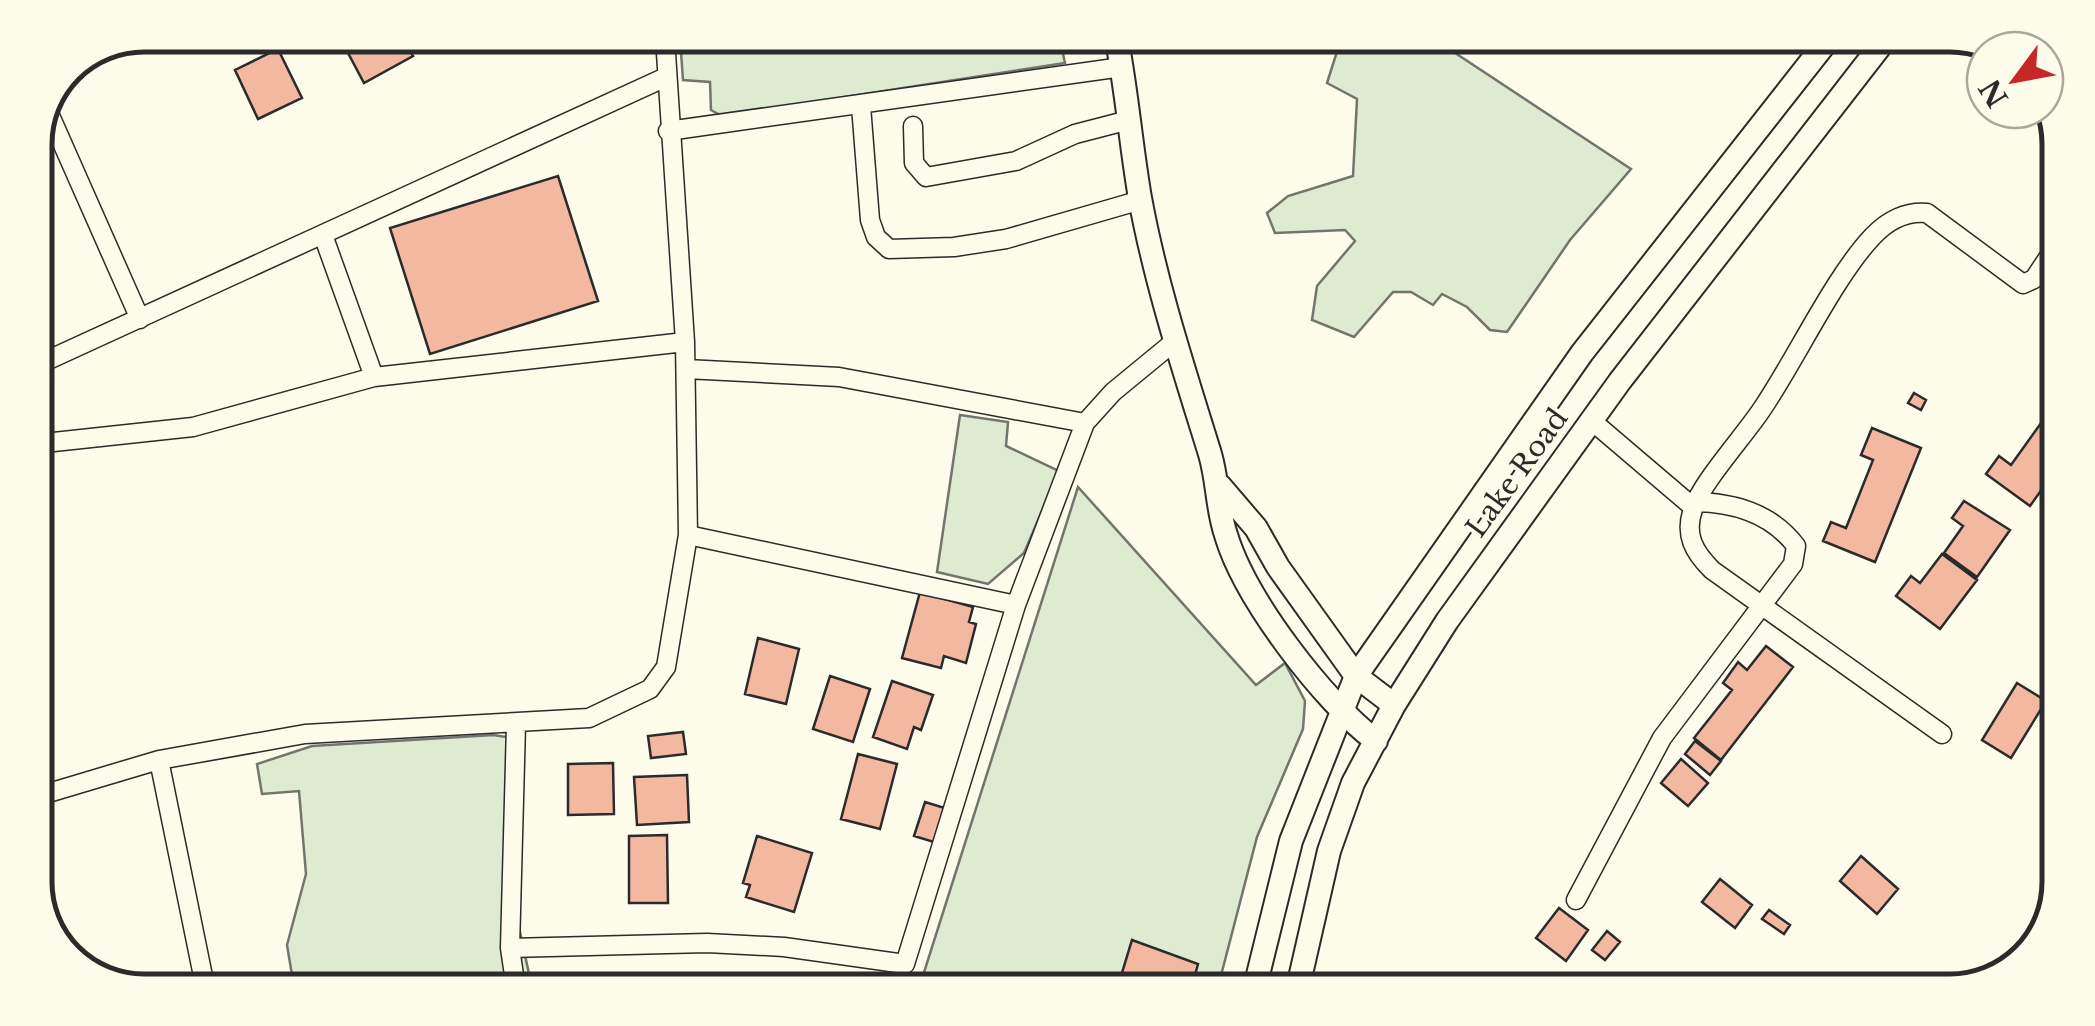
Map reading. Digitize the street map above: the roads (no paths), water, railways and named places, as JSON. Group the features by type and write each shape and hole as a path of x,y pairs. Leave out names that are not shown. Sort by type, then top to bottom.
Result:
{"main road":[{"path":"1119,52 1141,200 1175,341 1220,486 1225,534 1254,594 1342,716 1376,741"},
{"name":"Lake Road","path":"1259,974 1290,841 1356,676 1559,384 1652,258 1818,52"},
{"name":"Lake Road","path":"1301,974 1329,850 1352,783 1394,705 1458,607 1592,421 1690,288 1875,52"},
{"path":"1220,486 1256,528 1278,567 1356,676 1394,705"}],"street":[{"path":"53,792 160,760 306,734 589,718 650,689 666,667 688,535 685,342 665,52"},
{"path":"668,131 1122,68"},
{"path":"53,358 666,76"},
{"path":"860,106 870,220 876,237 888,249 954,247 1006,238 1141,200"},
{"path":"913,126 914,163 926,177 1005,164 1075,134 1130,120"},
{"path":"55,126 140,318"},
{"path":"1942,734 1712,570 1694,552 1690,533 1695,505 1873,236 1892,221 1912,211 1927,213 2023,284 2042,267"},
{"path":"322,235 374,377"},
{"path":"510,948 707,943 784,947 904,964 1016,606 1085,424 1113,392 1175,341"},
{"path":"53,442 194,427 276,408 374,377 685,342"},
{"path":"686,369 839,378 1085,424"},
{"path":"1576,900 1662,738 1764,606 1793,564 1796,546 1773,523 1752,513 1720,503 1695,505 1592,421"},
{"path":"688,535 1016,606"},
{"path":"513,974 510,948 516,725"},
{"path":"160,760 203,974"}]}
